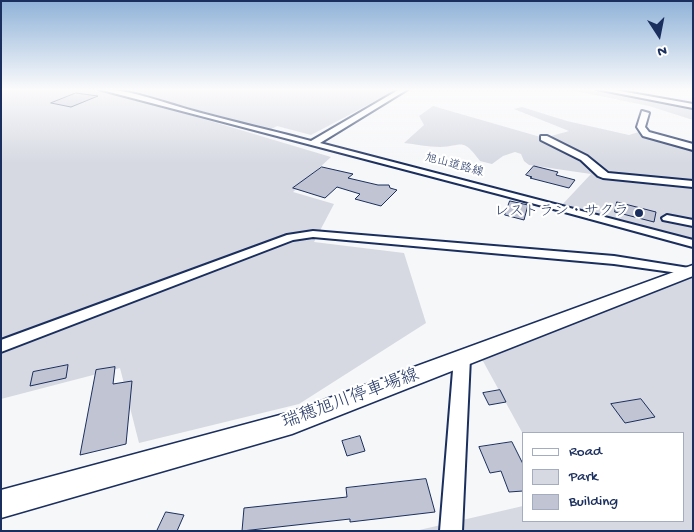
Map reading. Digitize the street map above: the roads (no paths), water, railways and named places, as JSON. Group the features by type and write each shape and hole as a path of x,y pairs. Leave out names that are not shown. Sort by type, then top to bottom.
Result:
{"main road":[{"name":"瑞穂旭川停車場線","path":"1,504 292,423 691,271"}],"street":[{"name":"旭山道路線","path":"197,114 693,244"},
{"path":"312,143 362,114"},
{"path":"645,114 641,127 642,131 646,134 693,147"},
{"path":"544,138 584,158 601,174 606,176 693,184"},
{"path":"667,218 693,223"},
{"path":"1,346 291,237 314,234 614,260 691,271"},
{"path":"451,531 462,358"}],"place":[{"name":"レストラン・サクラ","path":"639,213"}]}
